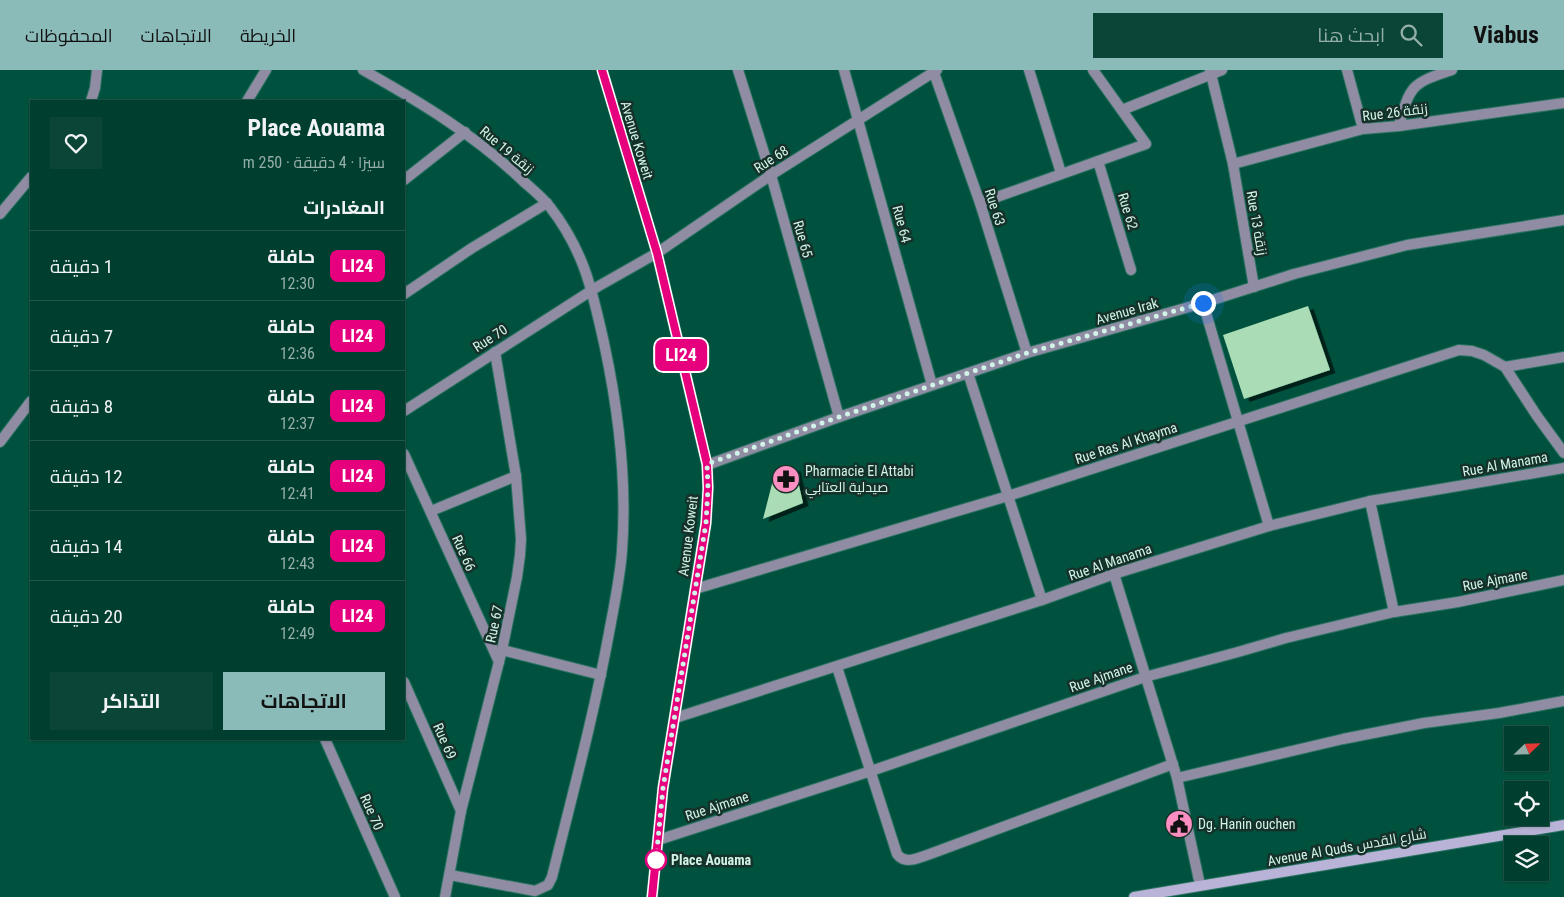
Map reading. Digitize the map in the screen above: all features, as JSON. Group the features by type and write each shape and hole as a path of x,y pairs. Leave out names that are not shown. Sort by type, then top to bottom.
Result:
{"main road":[{"name":"Avenue Al Quds شارع القدس","path":"1134,897 1564,825"}],"street":[{"path":"91,100 97,70"},
{"path":"248,100 266,70"},
{"name":"Rue 19 زنقة","path":"363,70 434,111 465,132 511,169 547,204 573,240 595,289 618,426 622,486 622,550 618,585 601,675 552,877 548,885 535,891 450,875"},
{"name":"Avenue Koweit","path":"602,70 657,253 707,464 706,523 663,788 652,897"},
{"name":"Rue 65","path":"738,70 771,175 839,417"},
{"name":"Rue 64","path":"844,70 932,385"},
{"path":"1029,70 1061,173"},
{"path":"980,203 1146,144 1093,70"},
{"path":"1122,110 1211,72 1222,70"},
{"path":"1347,70 1363,129"},
{"path":"1399,126 1409,93 1415,85 1452,70"},
{"name":"Rue 68","path":"622,273 657,253 771,175 934,71"},
{"name":"Rue 63","path":"934,71 980,203 1027,353"},
{"name":"Rue 13 زنقة","path":"1211,72 1233,164 1254,287"},
{"name":"Rue 26 زنقة","path":"1233,164 1363,129 1399,126 1564,103"},
{"path":"405,179 465,132"},
{"name":"Rue 62","path":"1098,161 1132,270"},
{"path":"0,214 30,178"},
{"path":"405,293 472,248 547,204"},
{"name":"Avenue Irak","path":"707,464 968,372 1027,353 1203,303 1294,274 1407,245 1564,220"},
{"name":"Rue 70","path":"405,410 622,273"},
{"path":"1203,303 1269,526"},
{"name":"Rue Ras Al Khayma","path":"695,589 1008,496 1460,350 1484,355 1505,367"},
{"name":"Rue 67","path":"445,897 462,811 502,650 520,555 521,539 516,476 495,352"},
{"path":"1564,357 1505,367 1564,453"},
{"path":"968,372 1042,600"},
{"path":"0,442 30,402"},
{"name":"Rue 66","path":"405,456 499,662"},
{"name":"Rue Al Manama","path":"674,718 1042,600 1114,574 1269,526 1370,501 1564,468"},
{"path":"431,512 516,476"},
{"path":"1370,501 1394,612"},
{"path":"1114,574 1177,778 1200,885"},
{"name":"Rue Ajmane","path":"658,840 871,771 1145,676 1286,638 1394,612 1564,580"},
{"path":"502,650 601,675"},
{"path":"837,667 900,859 905,860 939,851 1172,764"},
{"name":"Rue 69","path":"405,684 462,811"},
{"path":"1177,778 1343,739 1424,723 1499,713 1564,701"},
{"name":"Rue 70","path":"325,740 395,897"}],"building":[{"path":"1308,306 1330,370 1244,399 1223,335"},
{"path":"795,468 803,503 763,519 774,476"}],"bus line":[{"name":"LI24","path":"602,70 657,253 707,464 706,523 663,788 652,897"}],"place":[{"name":"Pharmacie El Attabi صيدلية العتابي","path":"786,479"},
{"name":"Dg. Hanin ouchen","path":"1179,824"},
{"name":"Place Aouama","path":"656,860"}],"route":[{"path":"656,860 663,788 706,523 707,464 1027,353 1203,303"}]}
